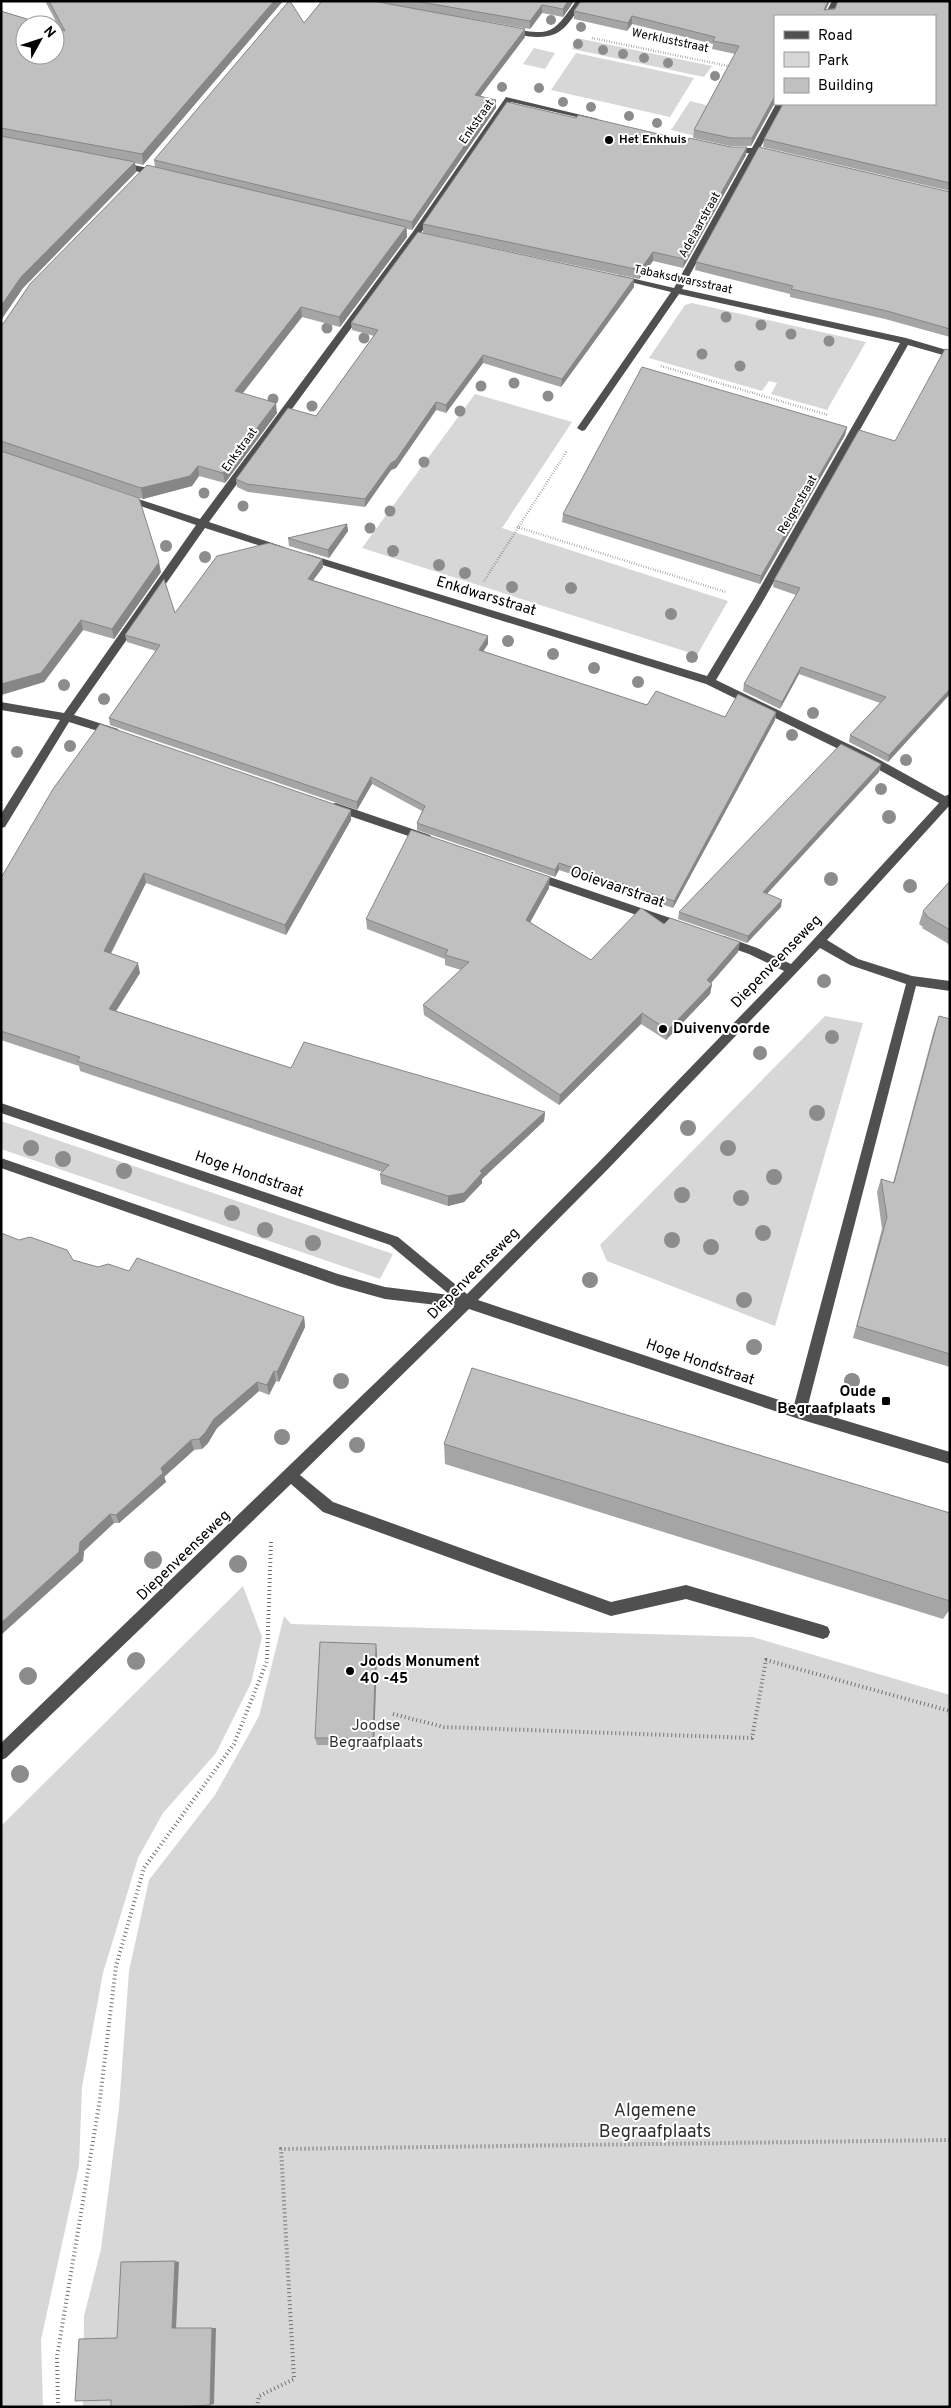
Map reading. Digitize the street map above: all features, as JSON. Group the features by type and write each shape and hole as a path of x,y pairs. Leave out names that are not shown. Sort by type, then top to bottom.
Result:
{"street":[{"path":"500,28 548,37 559,32 580,1"},
{"path":"829,15 836,1"},
{"name":"Enkstraat","path":"1,824 67,717 202,524 415,235 509,99 600,120"},
{"name":"Adelaarstraat","path":"582,428 630,356 677,291 779,105"},
{"path":"721,149 730,151 756,150 785,157"},
{"path":"107,162 165,175"},
{"path":"139,177 152,163"},
{"name":"Tabaksdwarsstraat","path":"609,276 906,341 950,354"},
{"name":"Reigerstraat","path":"710,681 758,601 906,341"},
{"name":"Enkdwarsstraat","path":"120,496 202,524 475,610 710,681 948,800"},
{"path":"1,706 67,717 121,734"},
{"name":"Diepenveenseweg","path":"1,1753 292,1476 469,1302 820,942 948,800"},
{"path":"324,803 436,841"},
{"name":"Ooievaarstraat","path":"520,870 697,932"},
{"path":"715,938 753,951 793,970"},
{"path":"820,942 854,962 912,980 950,986"},
{"path":"799,1413 912,980"},
{"name":"Hoge Hondstraat","path":"1,1108 394,1241 469,1302"},
{"name":"Hoge Hondstraat","path":"1,1163 338,1280 385,1293 469,1302 799,1413 950,1458"},
{"path":"292,1476 328,1507 611,1609 686,1592 823,1632"}],"path":[{"name":"Werkluststraat","path":"559,32 736,68"},
{"path":"630,356 859,424"},
{"path":"475,610 480,586 582,428"},
{"path":"517,527 758,601"},
{"path":"58,2407 58,2357 100,2098 116,1966 144,1868 234,1744 267,1662 272,1494"},
{"path":"392,1714 444,1727 752,1738 766,1660 950,1711"},
{"path":"257,2407 259,2396 294,2379 281,2149 950,2140"}],"green space":[{"path":"577,38 712,66 704,77 572,49"},
{"path":"534,48 555,53 545,69 523,64"},
{"path":"576,53 694,78 670,117 551,90"},
{"path":"690,101 730,111 711,140 671,130"},
{"path":"692,303 866,342 827,410 771,394 777,383 769,381 762,391 649,358 685,305"},
{"path":"475,394 572,422 502,528 728,601 697,655 362,548"},
{"path":"825,1016 863,1023 775,1326 607,1261 600,1245"},
{"path":"1,1121 393,1254 380,1279 1,1149"},
{"path":"243,1586 262,1637 251,1683 216,1753 163,1813 138,1858 103,1973 82,2087 79,2166 41,2340 43,2407 1,2407 1,1826"},
{"name":"Algemene Begraafplaats","path":"284,1616 291,1624 753,1637 950,1695 950,2407 83,2407 84,2316 101,2249 119,2108 129,1971 149,1880 215,1795 259,1716"}],"building":[{"path":"49,1 274,1 142,154 1,128 1,11 15,15 15,65 65,65 65,15 56,15"},
{"path":"289,1 304,23 322,1 373,1 525,29 475,95 496,100 412,222 154,160"},
{"path":"415,1 568,1 563,9 542,5 530,21"},
{"path":"581,1 828,1 824,10 835,9 838,1 950,1 950,183 764,139 782,105 936,105 936,15 774,15 774,98 752,138 731,138 694,130 739,46 713,41 715,37 632,16 628,23 574,11"},
{"path":"507,102 576,118 578,115 688,141 689,138 731,147 747,147 684,259 653,252 640,270 423,224"},
{"path":"1,136 135,162 21,277 1,306"},
{"path":"759,147 950,192 950,329 887,311 791,289 793,286 696,262"},
{"path":"147,165 406,227 339,317 301,307 235,391 276,403 223,473 198,466 190,476 141,488 1,441 1,324 3,324 30,284"},
{"path":"418,232 634,279 562,379 483,355 446,405 436,402 396,460 391,463 365,499 247,484 236,479 288,408 316,416 378,330 351,323"},
{"path":"945,349 950,350 950,689 889,755 850,735 886,697 801,667 782,702 744,684 800,588 774,580 859,430 895,441"},
{"path":"642,367 847,427 761,576 563,514"},
{"path":"1,451 139,498 159,562 112,629 81,620 41,673 1,684"},
{"path":"347,524 328,550 288,538"},
{"path":"269,543 322,559 308,579 488,636 479,650 647,705 656,691 725,717 738,694 776,712 674,901 559,863 555,870 417,823 425,806 371,777 357,802 109,718 160,645 125,635 164,579 175,613 217,556"},
{"path":"100,724 351,810 285,925 144,873 104,951 138,963 109,1009 291,1068 304,1042 545,1112 480,1171 482,1173 464,1193 448,1196 380,1174 389,1165 77,1061 80,1057 1,1031 1,878 53,789"},
{"path":"841,744 881,764 763,892 782,900 748,936 679,912"},
{"path":"411,830 550,877 526,920 591,960 641,908 664,924 670,918 740,942 707,980 712,984 668,1030 642,1013 560,1095 423,1005 469,962 445,955 448,950 366,919"},
{"path":"950,881 950,930 926,916 923,911"},
{"path":"939,1016 950,1019 950,1354 857,1326 887,1217 881,1179 894,1183"},
{"path":"1,1233 19,1240 30,1237 67,1250 73,1260 98,1267 108,1264 129,1271 137,1258 304,1317 277,1372 274,1371 267,1385 257,1382 214,1419 199,1439 191,1440 161,1468 163,1473 116,1515 110,1514 80,1542 79,1552 1,1623"},
{"path":"472,1368 950,1513 950,1601 444,1444"},
{"path":"320,1642 376,1644 373,1738 315,1738"},
{"path":"175,2261 172,2328 212,2328 210,2405 111,2407 111,2400 75,2401 79,2339 117,2338 121,2262"}],"place":[{"name":"Het Enkhuis","path":"609,140"},
{"name":"Duivenvoorde","path":"663,1029"},
{"name":"Oude Begraafplaats","path":"886,1401"},
{"name":"Joods Monument 40 -45","path":"350,1671"}],"park label":[{"name":"Joodse Begraafplaats","path":"376,1734"}]}
